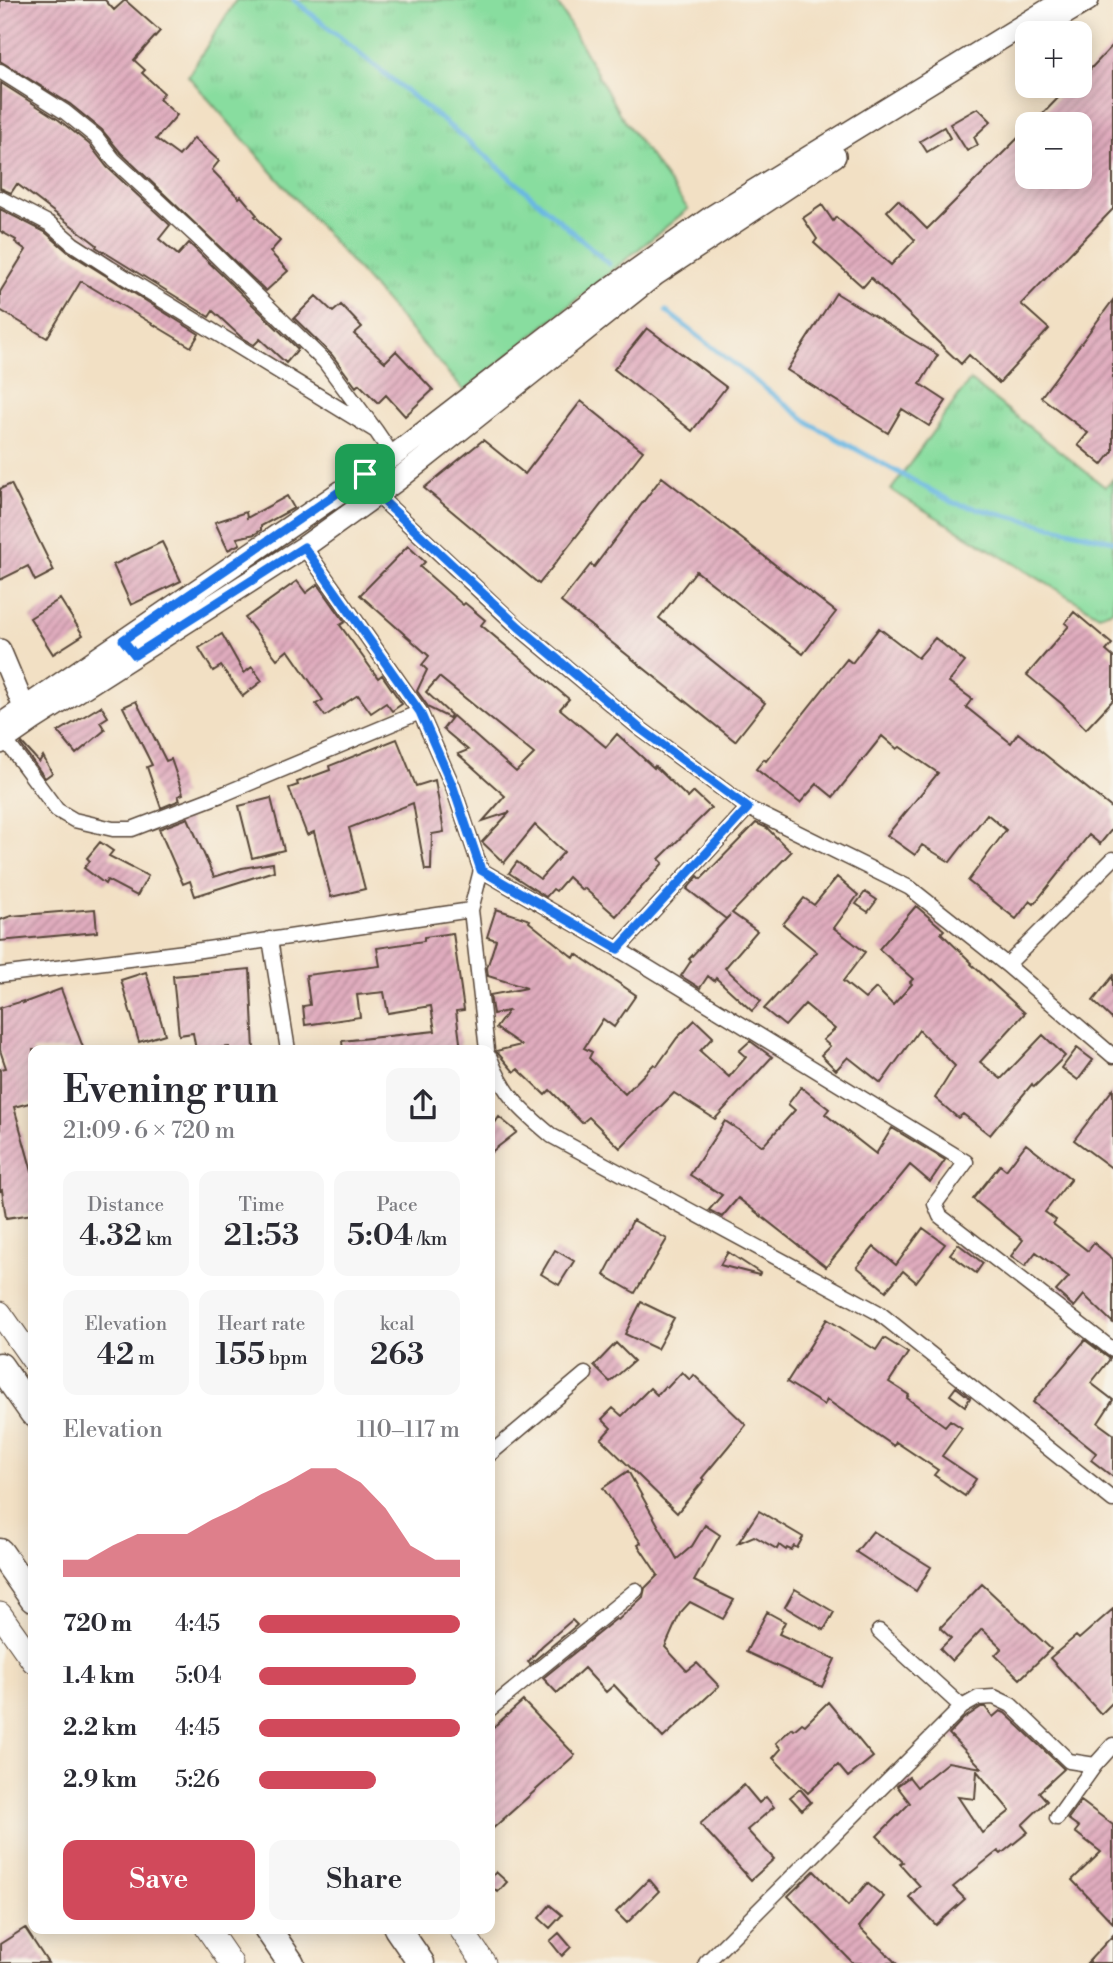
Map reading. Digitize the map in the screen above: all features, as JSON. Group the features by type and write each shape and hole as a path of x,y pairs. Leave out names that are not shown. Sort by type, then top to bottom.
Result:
{"highway":[{"path":"0,1366 28,1406"},
{"path":"0,1552 28,1592"},
{"path":"271,1934 291,1963"},
{"path":"401,1934 421,1963"}],"main road":[{"path":"0,1312 28,1353"},
{"path":"0,1614 28,1654"},
{"path":"211,1934 231,1963"},
{"path":"464,1934 484,1963"}],"street":[{"path":"129,647 274,537 393,456 587,306 710,217 1064,0"},
{"path":"1054,21 1088,0"},
{"path":"420,712 132,829 113,829 74,820 57,810 1,735 28,713 129,647 304,547 417,465 655,275 849,147 1015,44"},
{"path":"0,71 65,112 96,137 114,160 325,362 393,456"},
{"path":"0,198 50,224 73,244 101,262 376,431"},
{"path":"365,474 376,494 519,627 638,727 748,808 910,888 1113,1056"},
{"path":"274,537 285,559"},
{"path":"304,547 420,712 453,787 481,870 471,910 486,1045"},
{"path":"0,650 28,713"},
{"path":"618,949 748,808"},
{"path":"1006,965 1113,859"},
{"path":"481,870 618,949 966,1162 935,1203 940,1216 1113,1350"},
{"path":"0,975 201,950 471,910"},
{"path":"270,939 287,1045"},
{"path":"495,1071 499,1082 522,1111 552,1136 879,1313 1113,1500"},
{"path":"495,1450 585,1374"},
{"path":"495,1705 636,1590"},
{"path":"878,1631 962,1707"},
{"path":"706,1963 962,1707 978,1698 994,1697 1011,1705 1069,1761 1096,1765"},
{"path":"1057,1818 1113,1745"}],"green space":[{"path":"236,0 556,0 619,113 688,209 464,391 188,76"},
{"path":"970,380 1105,487 1113,479 1113,610 1099,615 891,490"}],"building":[{"path":"0,0 105,0 114,10 125,0 160,31 134,60 145,70 142,73 164,93 159,99 177,115 156,139 179,156 194,138 219,161 212,170 239,198 241,196 257,215 255,216 280,241 270,252 288,271 266,291 121,153 102,130 70,104 0,61"},
{"path":"1113,45 1113,209 1021,304 1049,329 999,383 969,355 961,364 871,278 863,287 814,243 817,239 803,218 822,205 833,221 836,217 891,265 915,240 887,211 898,200 927,229 1015,141 1015,189 1092,189 1092,112 1045,112 1058,98 1092,98 1092,67"},
{"path":"1,83 59,120 89,144 107,167 170,225 159,239 178,255 189,243 298,349 286,363 260,339 254,345 242,338 213,311 209,317 96,247 97,245 17,184 11,193 0,188"},
{"path":"978,108 991,121 974,137 978,145 967,151 950,124"},
{"path":"944,127 950,138 927,152 920,141"},
{"path":"0,209 45,232 68,252 199,334 191,347 81,281 47,338 0,310 0,292 26,250 15,242 16,240 0,231"},
{"path":"836,293 938,355 920,384 946,401 929,426 902,409 888,433 787,370"},
{"path":"316,296 333,312 341,305 362,327 354,334 385,362 396,351 433,390 405,416 386,395 378,403 359,384 356,387 332,355 294,318"},
{"path":"1113,300 1113,451 1102,465 1078,445 1088,433 1041,397"},
{"path":"647,328 726,387 692,431 614,369"},
{"path":"581,401 643,451 539,584 424,488 483,440 525,474"},
{"path":"662,477 836,612 803,654 696,571 659,618 765,703 735,741 561,602 591,564 594,567"},
{"path":"11,484 54,571 35,581 28,566 0,580 0,489"},
{"path":"287,496 294,508 261,526 261,530 255,534 237,538 240,544 228,550 215,522 246,512 247,518"},
{"path":"162,542 181,581 131,605 113,565"},
{"path":"408,546 425,562 420,567 463,605 465,603 485,620 481,625 569,699 560,709 606,747 617,734 688,798 694,792 711,808 659,859 663,863 616,916 568,877 556,891 553,889 546,897 509,873 517,862 540,879 564,852 535,825 504,863 482,842 510,812 483,821 505,796 458,754 468,750 443,729 453,716 516,772 534,754 439,677 426,692 451,715 449,718 429,708 417,691 427,670 422,665 429,656 360,595"},
{"path":"297,581 306,593 318,584 345,622 340,625 378,678 382,675 402,704 392,711 386,703 371,713 358,695 325,716 316,704 323,700 288,650 277,659 245,618"},
{"path":"60,599 83,635 53,654 30,618"},
{"path":"1074,612 1112,644 1106,651 1113,657 1113,700 1086,729 1062,704 1027,675 1069,626 1065,623"},
{"path":"879,628 918,658 935,638 965,662 949,682 972,699 966,707 1011,743 1018,733 1113,809 1113,828 1100,844 1089,835 1034,904 1030,901 1016,919 968,881 1006,830 987,814 950,862 922,845 915,855 887,835 938,773 900,747 897,749 882,736 833,797 817,784 800,803 756,769 764,759 766,761 847,659 852,663"},
{"path":"222,634 244,673 252,667 262,681 243,696 221,666 213,671 199,648"},
{"path":"136,701 166,761 171,759 183,794 178,796 180,800 161,808 147,767 152,765 123,707"},
{"path":"101,706 108,717 100,722 105,730 76,754 58,732"},
{"path":"397,739 416,786 435,780 444,832 432,834 431,870 425,870 413,803 349,828 365,889 331,897 314,832 307,835 289,788 298,785 297,782 330,770 329,766"},
{"path":"22,743 39,762 43,756 52,773 45,778"},
{"path":"271,798 284,850 252,858 239,806"},
{"path":"188,818 214,877 242,868 273,863 274,871 195,896 190,881 183,884 159,829"},
{"path":"756,823 767,828 791,852 732,913 757,931 725,968 761,1001 752,1011 716,978 714,981 708,976 700,988 681,976 691,961 689,959 730,915 726,919 687,889 698,876 701,879"},
{"path":"100,842 113,851 109,856 148,876 137,896 107,880 105,884 84,868 90,861 87,858"},
{"path":"837,877 858,895 834,928 865,952 843,981 865,999 876,988 893,1005 912,984 910,982 913,979 879,949 916,906 944,930 941,933 971,964 1025,1013 980,1062 1001,1079 1043,1035 1065,1056 1034,1087 1032,1084 990,1135 963,1114 958,1118 935,1098 955,1066 919,1030 881,1083 848,1057 836,1070 821,1055 830,1046 823,1040 835,1029 805,1004 785,1026 764,1009 817,952 783,924 804,898 814,905"},
{"path":"865,892 877,900 868,912 856,904"},
{"path":"95,909 97,932 0,941 0,920 11,916"},
{"path":"496,909 530,920 529,922 574,958 576,954 636,995 614,1027 603,1019 584,1048 592,1052 589,1058 625,1094 654,1064 657,1066 677,1038 695,1020 713,1037 700,1051 729,1077 746,1057 739,1051 750,1041 772,1057 715,1119 674,1093 620,1148 589,1117 582,1123 550,1090 545,1095 518,1069 514,1072 496,1051 521,1045 496,1028 508,1011 493,1014 490,995 527,988 488,976 487,968 496,940 487,937"},
{"path":"453,933 464,1010 456,1011 460,1045 342,1045 342,1041 435,1031 431,1006 388,1013 384,992 357,995 360,1017 305,1025 303,1006 310,1005 306,975 380,966 377,948 424,941 424,937"},
{"path":"250,969 254,1045 195,1045 193,1033 179,1035 173,976"},
{"path":"146,972 165,1034 139,1042 121,980"},
{"path":"1113,976 1113,1020 1093,1001"},
{"path":"61,989 82,1045 28,1045 28,1103 14,1107 28,1157 28,1215 6,1218 2,1190 0,1191 0,1069 6,1068 0,1050 0,1008"},
{"path":"1077,1048 1093,1060 1078,1080 1062,1068"},
{"path":"801,1087 829,1109 825,1114 876,1154 892,1128 945,1160 930,1182 910,1165 826,1267 738,1198 722,1217 709,1210 722,1195 690,1175 725,1121 763,1146 795,1110 788,1104"},
{"path":"1113,1089 1113,1169 1074,1140"},
{"path":"499,1117 517,1132 495,1149 495,1123"},
{"path":"1026,1144 1071,1179 1045,1212 1056,1220 1053,1224 1088,1251 1094,1243 1113,1259 1113,1323 1084,1295 1074,1307 1056,1291 1069,1277 1036,1252 1025,1266 1011,1256 1023,1240 973,1199 1000,1165 1006,1170"},
{"path":"633,1220 667,1239 635,1293 604,1275"},
{"path":"923,1228 945,1244 916,1282 903,1271 886,1291 857,1267 874,1247 896,1265"},
{"path":"958,1244 983,1263 976,1273 950,1254"},
{"path":"555,1250 574,1261 559,1285 541,1274"},
{"path":"728,1252 760,1273 759,1275 720,1265"},
{"path":"641,1302 674,1318 657,1349 625,1334"},
{"path":"827,1319 876,1350 884,1338 908,1353 889,1382 909,1395 907,1398 945,1426 950,1420 962,1428 942,1456 976,1479 965,1496 934,1475 938,1470 896,1442 894,1446 827,1400 824,1405 787,1382"},
{"path":"1085,1340 1110,1359 1091,1383 1113,1400 1098,1423 1113,1434 1113,1477 1091,1460 1096,1453 1033,1402"},
{"path":"616,1343 634,1361 610,1382 594,1366"},
{"path":"682,1372 690,1380 694,1375 746,1425 677,1513 601,1439 611,1428 602,1419 613,1408 622,1416 650,1388 657,1395"},
{"path":"956,1387 970,1398 965,1406 950,1395"},
{"path":"628,1471 677,1559 692,1546 705,1525 720,1535 694,1581 734,1600 723,1619 690,1602 680,1613 665,1647 687,1671 697,1663 719,1686 663,1738 614,1685 606,1692 584,1668 557,1693 543,1678 618,1620 643,1597 645,1588 658,1575 638,1545 641,1543 603,1488"},
{"path":"759,1511 803,1537 797,1548 794,1546 791,1550 786,1550 779,1545 777,1549 754,1536 738,1543"},
{"path":"873,1531 931,1567 916,1591 856,1552"},
{"path":"982,1584 1051,1649 1020,1679 995,1655 1002,1648 982,1629 952,1661 940,1649 951,1638 940,1628"},
{"path":"795,1589 834,1612 824,1630 785,1607"},
{"path":"1113,1609 1113,1702 1101,1714 1050,1658 1076,1636 1079,1639"},
{"path":"767,1612 785,1622 779,1634 835,1659 822,1687 746,1652"},
{"path":"572,1620 577,1625 530,1664 528,1662 542,1646"},
{"path":"523,1701 575,1755 495,1827 495,1726"},
{"path":"828,1702 873,1757 848,1777 838,1765 808,1793 773,1758 781,1749 776,1743 792,1728 794,1730 802,1723 805,1725"},
{"path":"981,1707 985,1707 993,1717 1000,1711 1005,1713 1064,1769 1039,1792 1047,1801 1022,1825 1028,1832 1001,1854 998,1851 953,1887 965,1899 936,1925 909,1897 920,1886 900,1864 903,1862 877,1836 910,1803 897,1786 909,1777 917,1787 948,1762 982,1768 949,1734 963,1719","holes":["977,1771 1010,1811 982,1833 958,1797 975,1799"]},
{"path":"744,1785 759,1803 766,1797 774,1807 747,1830 774,1859 751,1880 700,1824"},
{"path":"800,1789 811,1802 802,1810 790,1797"},
{"path":"1081,1801 1113,1825 1113,1923 1072,1880 1101,1852 1075,1832 1079,1827 1068,1819"},
{"path":"814,1871 848,1906 867,1883 884,1897 859,1927 896,1963 853,1963 788,1896"},
{"path":"495,1873 507,1882 498,1892 495,1890"},
{"path":"649,1879 659,1891 627,1923 616,1912"},
{"path":"550,1905 562,1915 550,1928 539,1918"},
{"path":"25,1928 48,1963 0,1963 0,1944"},
{"path":"559,1933 571,1947 562,1956 550,1941"},
{"path":"1113,1935 1113,1963 1087,1963"}],"waterway":[{"path":"294,0 479,150 609,264"},
{"path":"666,311 812,425 954,503 1113,541"}],"route":[{"path":"365,474 376,494 519,627 638,727 748,808 618,949 481,870 453,787 420,712 304,547 135,655 123,640 365,474"}]}
